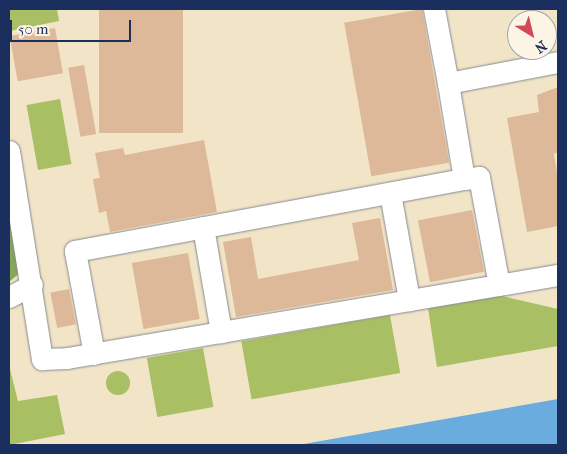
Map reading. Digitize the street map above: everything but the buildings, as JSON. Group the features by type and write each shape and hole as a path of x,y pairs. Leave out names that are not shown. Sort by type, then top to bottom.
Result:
{"lane":[{"path":"434,9 464,179"},
{"path":"448,83 558,62"},
{"path":"9,151 32,285 42,359 94,354 558,275"},
{"path":"94,354 75,251 464,179 479,177 499,285"},
{"path":"390,193 409,300"},
{"path":"203,227 221,332"},
{"path":"9,297 32,285"}],"green space":[{"path":"9,9 57,9 59,21 10,31"},
{"path":"60,99 71,164 38,170 27,105"},
{"path":"9,201 21,272 9,282"},
{"path":"502,296 558,309 558,346 437,367 428,308"},
{"path":"390,315 400,373 252,399 241,341"},
{"path":"203,348 213,407 157,417 147,358"},
{"path":"9,365 18,401 57,395 65,434 9,445"},
{"path":"118,371 126,375 130,383 126,391 118,395 110,391 106,383 110,375"}],"water":[{"path":"558,399 558,445 298,445"}]}
